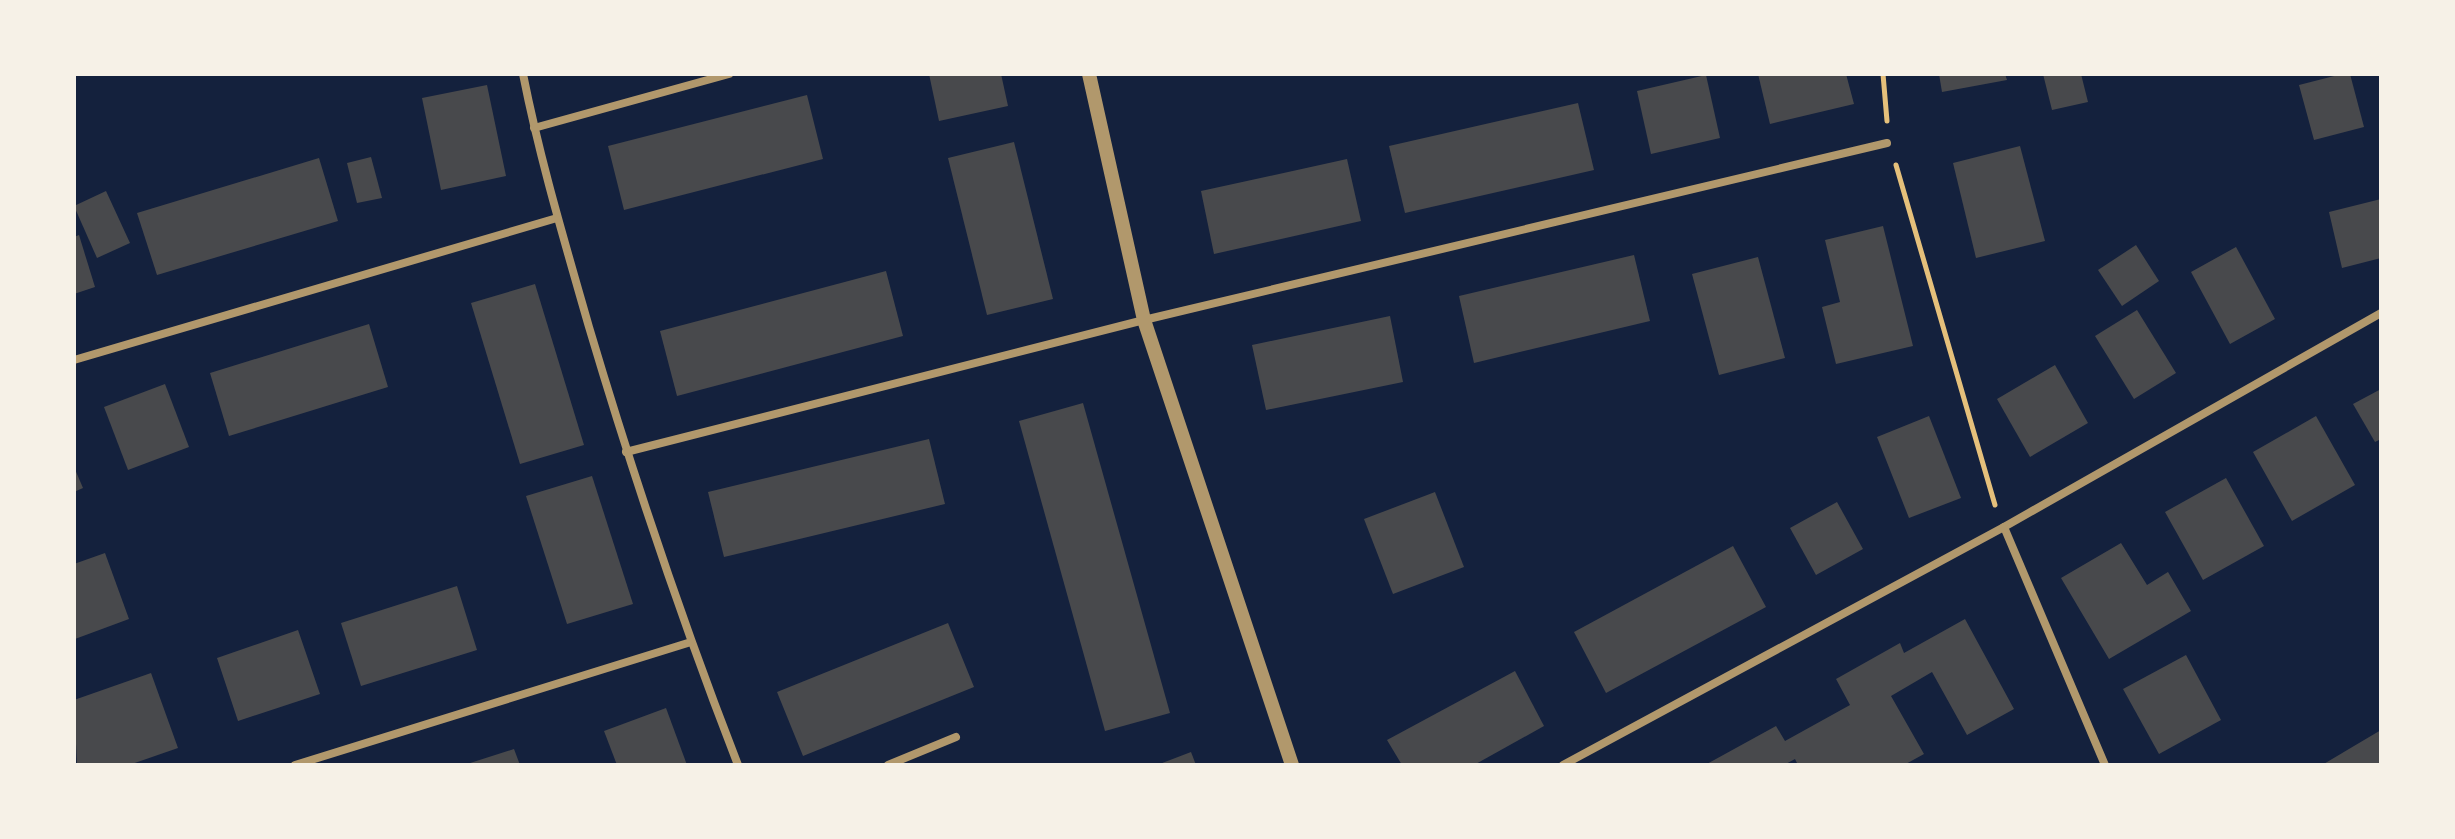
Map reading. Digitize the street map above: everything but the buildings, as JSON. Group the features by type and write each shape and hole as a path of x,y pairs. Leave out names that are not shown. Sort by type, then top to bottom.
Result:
{"street":[{"path":"523,74 557,218 626,452 691,642 738,765"},
{"path":"534,128 729,74"},
{"path":"1089,74 1144,320 1292,765"},
{"path":"626,452 1144,320 1887,143"},
{"path":"74,360 557,218"},
{"path":"1563,765 2004,527 2381,313"},
{"path":"2004,527 2105,765"},
{"path":"295,765 691,642"},
{"path":"888,765 956,737"}],"path":[{"path":"1883,74 1887,143 1907,195 2004,527"}]}
